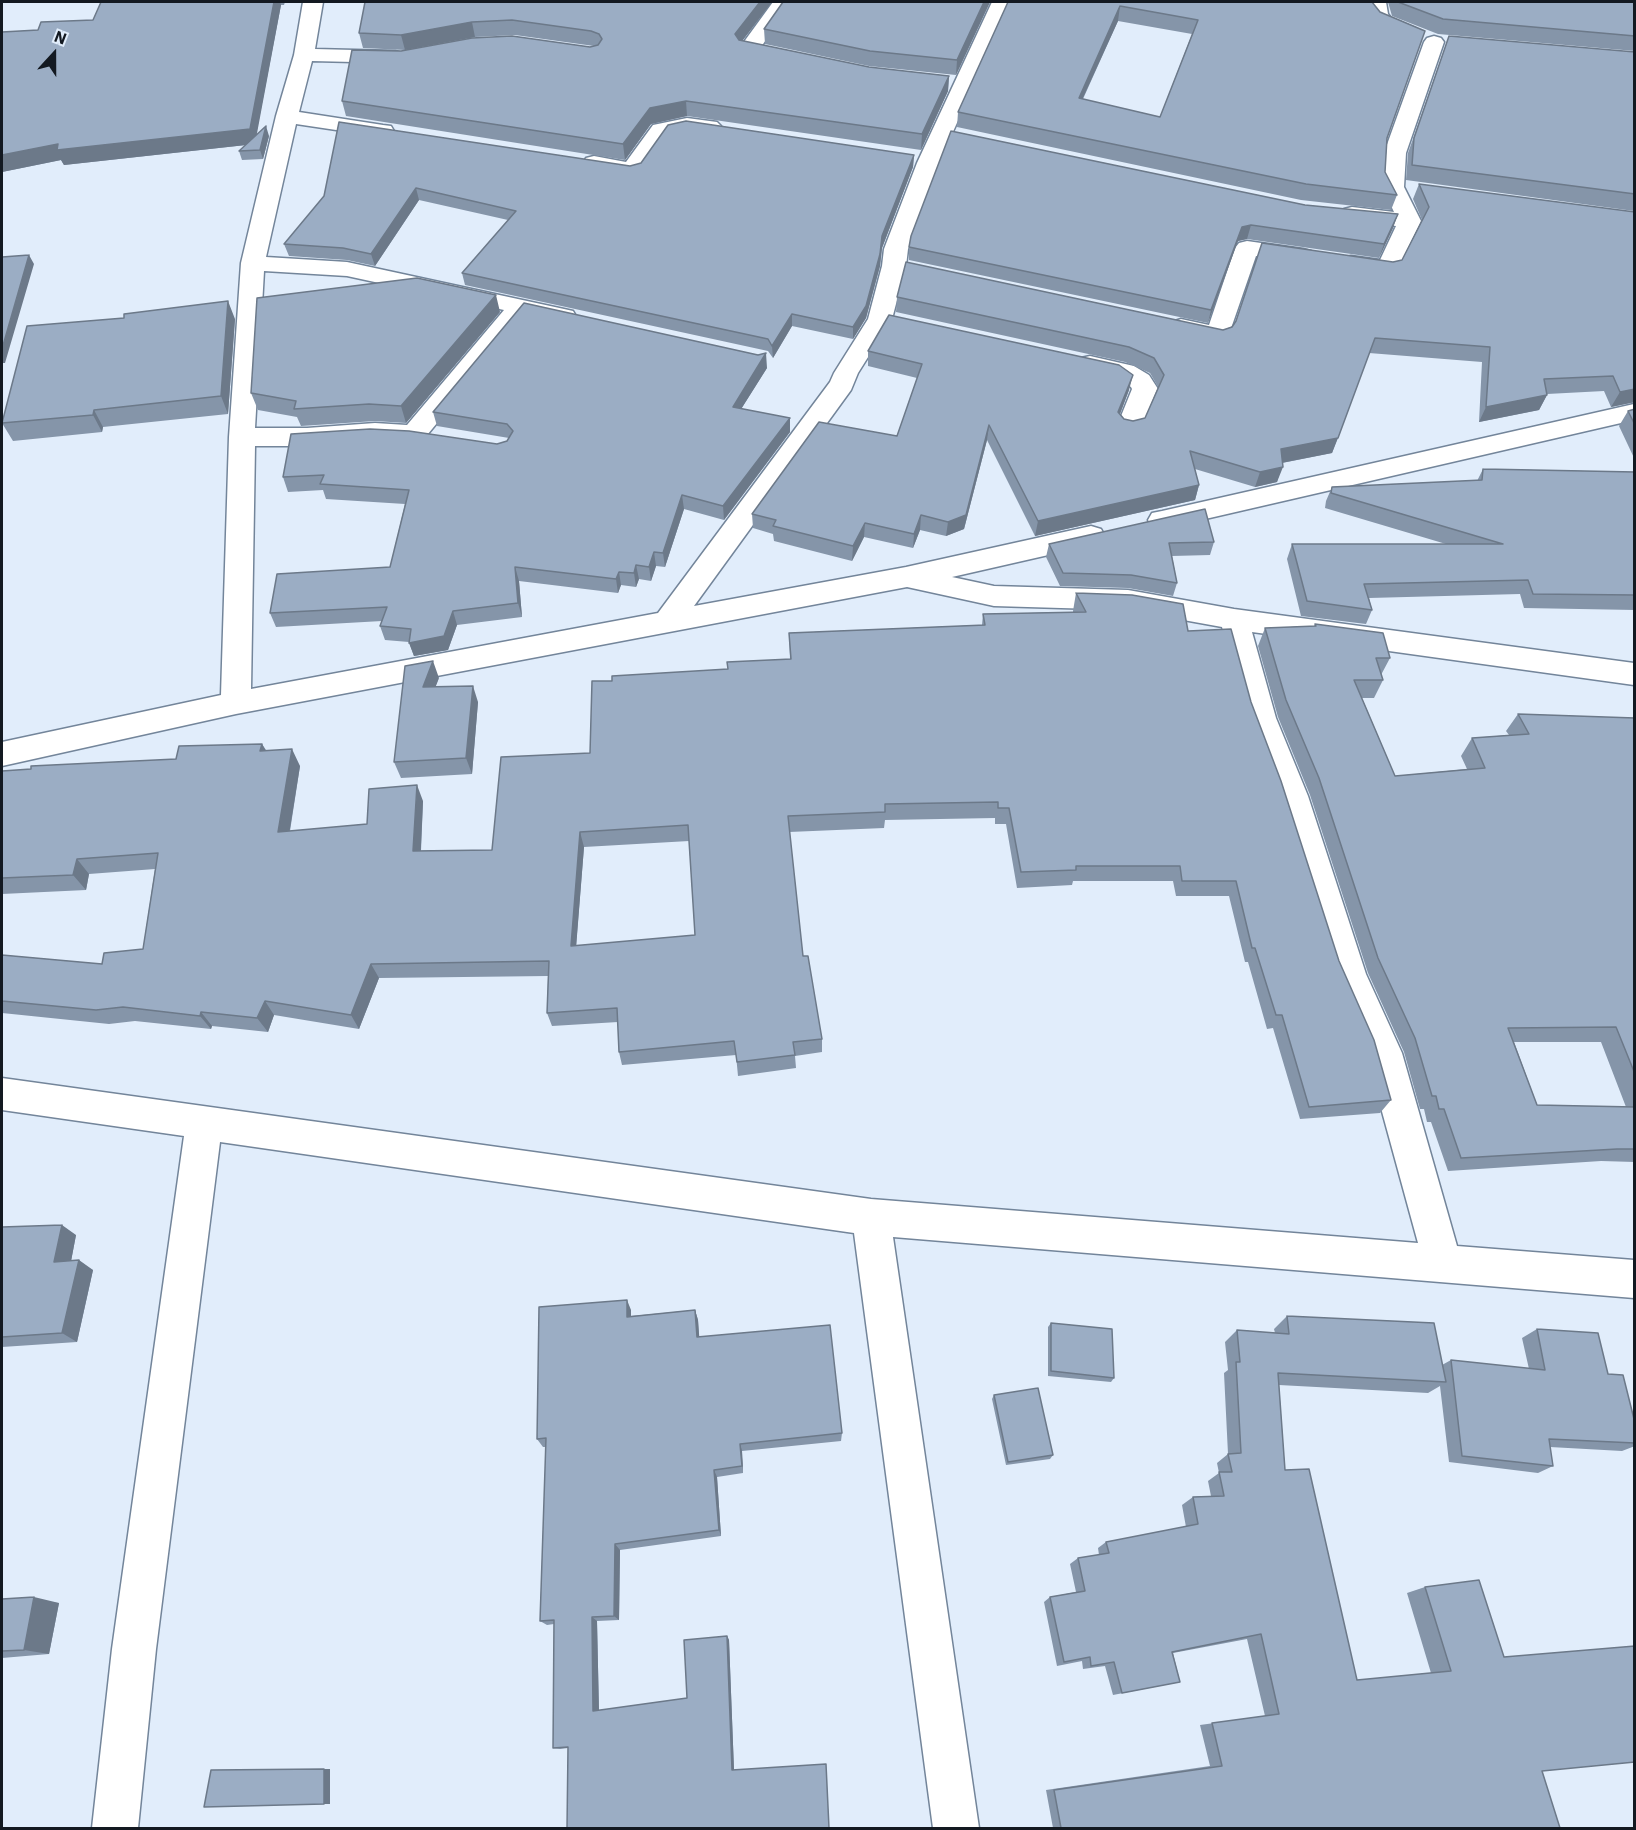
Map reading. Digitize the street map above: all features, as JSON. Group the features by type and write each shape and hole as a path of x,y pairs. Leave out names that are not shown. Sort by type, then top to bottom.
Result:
{"street":[{"path":"236,703 242,436 253,263 287,116 304,55 313,2"},
{"path":"782,2 748,50 803,61"},
{"path":"668,621 843,384 846,373 892,321 906,269 896,249 930,160 1001,2"},
{"path":"1377,2 1378,14 1384,22 1434,42 1458,44"},
{"path":"1410,221 1393,187 1395,153 1434,42"},
{"path":"304,55 415,56"},
{"path":"939,82 963,84"},
{"path":"287,116 402,134"},
{"path":"574,160 632,169 661,130 687,124 735,130"},
{"path":"941,135 964,138"},
{"path":"907,156 930,160"},
{"path":"1393,187 1416,190"},
{"path":"1330,212 1410,221"},
{"path":"1160,322 1218,334 1247,248 1388,268 1410,221"},
{"path":"253,263 347,269 587,321"},
{"path":"414,434 521,306"},
{"path":"1067,359 1125,372 1140,381 1145,389 1130,426"},
{"path":"2,753 236,703 906,577 1635,412"},
{"path":"242,436 307,437 375,432 447,439"},
{"path":"906,577 994,596 1128,600 1234,619 1635,674"},
{"path":"1234,619 1262,718 1292,796 1349,974 1384,1053 1443,1263"},
{"path":"2,1095 870,1217 1635,1279"},
{"path":"115,1828 134,1648 204,1122"},
{"path":"870,1217 956,1828"}],"building":[{"path":"101,2 274,2 250,129 57,150 58,144 2,155 2,32 38,30 41,22 93,20"},
{"path":"365,2 760,2 735,34 739,40 869,67 949,76 922,134 686,101 650,108 623,144 342,101 352,50 401,51 472,38 512,36 590,47 598,45 602,39 599,34 591,31 512,20 472,22 401,35 359,33"},
{"path":"783,2 984,2 957,60 870,51 764,29"},
{"path":"1008,2 1372,2 1380,12 1425,31 1387,138 1385,172 1397,195 1306,184 958,112","holes":["1120,6 1198,20 1160,117 1079,98"]},
{"path":"1398,2 1635,2 1635,36 1443,19"},
{"path":"1449,36 1635,52 1635,194 1412,165 1414,138"},
{"path":"686,121 914,155 882,236 880,254 866,306 853,327 792,314 772,346 768,339 462,273 516,211 416,188 371,254 343,248 284,244 324,196 339,122 630,166 641,163 668,125"},
{"path":"266,126 260,150 239,151"},
{"path":"951,131 1305,205 1398,214 1384,244 1251,225 1242,227 1211,310 909,247 911,236"},
{"path":"1419,184 1635,212 1635,389 1620,392 1613,376 1544,379 1547,395 1486,407 1490,347 1375,338 1338,438 1281,449 1283,467 1260,472 1190,451 1199,485 1038,521 989,425 966,515 948,522 921,515 914,534 865,523 853,546 773,526 776,520 752,514 819,422 897,436 922,364 868,351 889,315 1119,365 1133,375 1118,412 1124,419 1133,421 1145,418 1164,375 1154,358 1129,347 897,297 906,262 1223,330 1232,327 1236,321 1262,243 1393,262 1402,260 1429,207"},
{"path":"29,255 2,349 2,257"},
{"path":"417,278 496,295 401,406 369,404 294,409 296,401 251,393 257,298"},
{"path":"228,301 221,396 94,410 93,415 2,423 27,326 124,318 124,314"},
{"path":"524,303 758,355 766,353 733,407 790,418 723,506 682,495 663,553 654,552 649,567 636,565 634,573 619,572 616,579 515,567 518,603 453,611 444,636 409,643 411,629 380,626 387,607 270,613 277,574 390,567 409,490 320,484 324,475 283,477 291,434 370,429 409,431 497,444 507,441 513,431 507,424 433,412"},
{"path":"1635,409 1635,425 1628,411"},
{"path":"1483,469 1635,472 1635,595 1533,594 1528,580 1364,584 1372,610 1307,601 1292,544 1503,544 1331,493 1332,487 1482,480"},
{"path":"1205,509 1214,542 1169,543 1177,583 1131,575 1063,573 1049,544"},
{"path":"1076,593 1132,595 1183,604 1188,631 1231,629 1251,702 1281,781 1339,961 1374,1040 1391,1100 1309,1107 1282,1015 1276,1015 1255,948 1252,948 1236,881 1182,881 1180,866 1076,866 1076,870 1021,872 1009,808 998,808 998,802 885,804 885,812 788,816 803,956 808,956 822,1039 793,1042 795,1055 737,1062 734,1041 619,1052 617,1008 547,1013 549,961 371,964 351,1015 265,1001 257,1018 201,1012 200,1016 123,1007 96,1010 2,1001 2,955 102,964 104,953 143,949 158,853 77,859 73,875 2,878 2,771 31,769 31,766 176,759 179,746 262,744 260,751 292,749 278,832 367,824 369,789 417,785 413,851 492,850 501,757 590,753 592,681 612,681 612,676 728,669 727,662 791,659 789,633 985,625 983,614 1086,612","holes":["688,825 695,935 571,946 580,832"]},
{"path":"1315,624 1383,633 1390,658 1376,658 1383,680 1354,680 1395,776 1485,768 1472,738 1529,734 1518,714 1635,718 1635,1074 1616,1027 1508,1028 1537,1105 1635,1107 1635,1149 1461,1158 1444,1109 1439,1109 1436,1096 1432,1096 1415,1038 1378,958 1319,778 1286,700 1265,628 1316,626"},
{"path":"433,661 423,687 473,686 466,758 394,762 405,666"},
{"path":"62,1225 54,1262 79,1260 62,1333 2,1337 2,1227"},
{"path":"627,1300 627,1317 695,1310 697,1337 830,1325 842,1433 740,1444 742,1466 714,1470 719,1530 615,1544 614,1616 592,1617 593,1711 687,1698 684,1640 727,1636 732,1770 826,1764 829,1828 567,1828 568,1747 553,1748 554,1620 540,1621 546,1438 537,1439 539,1307"},
{"path":"1287,1316 1434,1323 1446,1382 1278,1373 1285,1470 1309,1469 1357,1680 1451,1671 1425,1587 1479,1580 1504,1657 1635,1646 1635,1762 1542,1771 1560,1828 1061,1828 1054,1790 1222,1766 1212,1723 1279,1714 1261,1634 1172,1652 1180,1682 1122,1693 1114,1662 1091,1666 1090,1657 1064,1662 1050,1597 1085,1591 1078,1558 1109,1553 1106,1542 1198,1524 1193,1497 1224,1496 1219,1472 1232,1472 1228,1454 1241,1453 1236,1362 1240,1362 1237,1330 1289,1334"},
{"path":"1051,1323 1112,1329 1114,1378 1051,1371"},
{"path":"1537,1329 1598,1333 1608,1374 1623,1375 1635,1423 1635,1443 1549,1439 1553,1466 1462,1456 1451,1360 1545,1370"},
{"path":"1038,1388 1053,1455 1008,1462 994,1395"},
{"path":"34,1597 24,1650 2,1651 2,1599"},
{"path":"324,1769 324,1804 204,1807 211,1770"}]}
